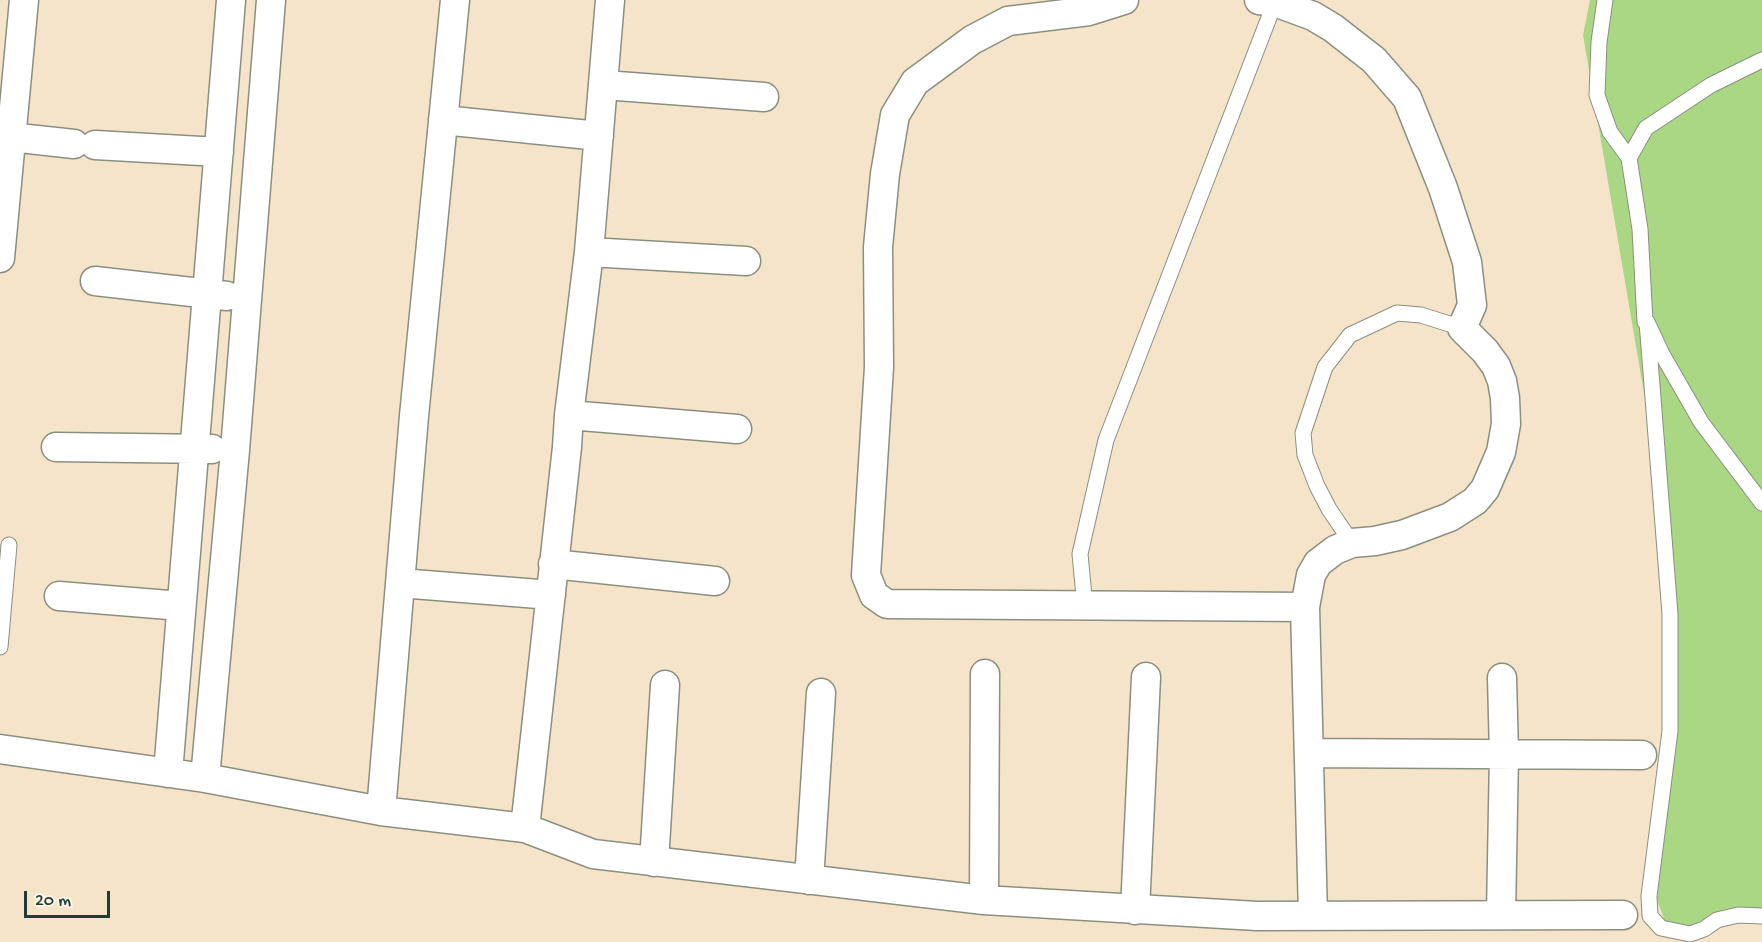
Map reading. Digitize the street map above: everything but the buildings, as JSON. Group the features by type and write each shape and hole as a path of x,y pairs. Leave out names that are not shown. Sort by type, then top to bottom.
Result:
{"street":[{"path":"0,258 5,137 24,0"},
{"path":"168,773 231,0"},
{"path":"205,778 235,450 271,0"},
{"path":"381,811 455,0"},
{"path":"525,828 567,447 568,416 589,252 610,0"},
{"path":"1125,0 1089,10 1008,21 972,40 915,82 895,115 885,174 878,247 879,367 866,575 874,595 887,604 1305,607"},
{"path":"1267,1 1313,16 1333,28 1374,60 1407,98 1443,188 1467,262 1472,306 1462,328 1485,351 1496,366 1505,398 1506,424 1501,452 1485,489 1475,501 1450,517 1402,535 1352,543 1335,550 1318,563 1311,575 1305,607 1313,916"},
{"path":"604,85 764,97"},
{"path":"443,120 599,136"},
{"path":"5,137 84,144 259,146"},
{"path":"589,252 746,261"},
{"path":"95,281 247,298"},
{"path":"568,416 737,429"},
{"path":"56,447 235,450"},
{"path":"553,564 715,581"},
{"path":"400,583 551,595"},
{"path":"59,596 181,606"},
{"path":"984,900 985,674"},
{"path":"1135,910 1146,677"},
{"path":"1501,915 1504,754 1502,678"},
{"path":"654,861 665,685"},
{"path":"809,880 821,693"},
{"path":"0,749 205,778 381,811 525,828 593,854 984,900 1257,916 1623,915"},
{"path":"1309,753 1642,755"}],"lane":[{"path":"1605,0 1599,42 1597,95 1610,132 1629,158 1640,229 1645,322 1647,321 1662,354 1701,422 1762,503"},
{"path":"1085,606 1080,554 1106,440 1267,1"},
{"path":"1629,158 1646,128 1711,85 1762,60"},
{"path":"1352,543 1329,509 1305,455 1303,433 1325,367 1350,335 1397,313 1421,315 1462,328"},
{"path":"1647,321 1670,615 1670,731 1650,896 1650,916 1661,928 1690,934 1704,929 1717,920 1738,915 1762,916"},
{"path":"0,647 9,545"}],"green space":[{"path":"1590,0 1762,0 1762,916 1693,931 1666,924 1656,897 1666,826 1673,656 1645,399 1583,35"}]}
